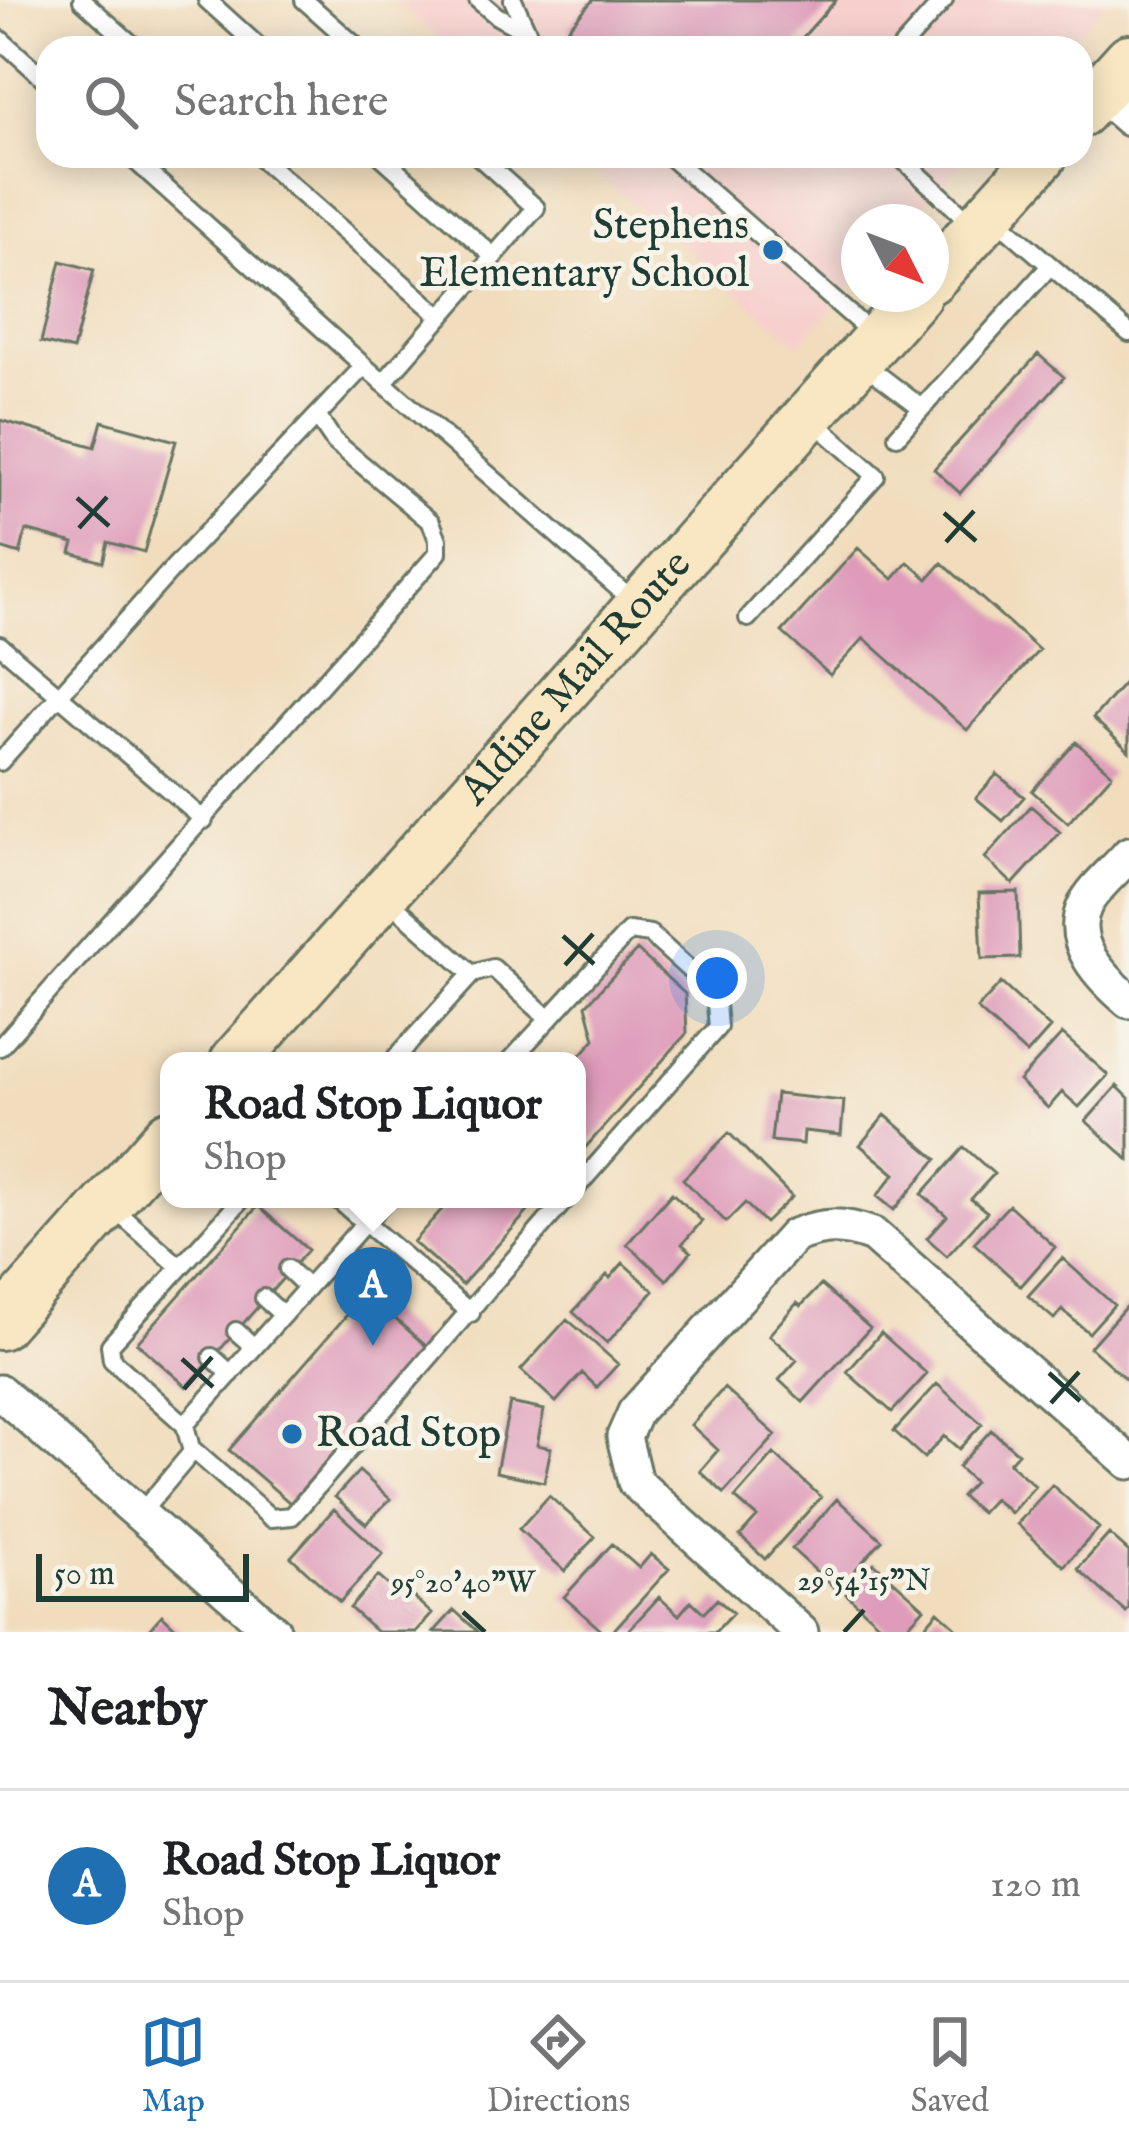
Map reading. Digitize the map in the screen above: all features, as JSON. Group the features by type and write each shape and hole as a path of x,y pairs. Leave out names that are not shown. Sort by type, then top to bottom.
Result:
{"main road":[{"path":"949,259 1031,168"},
{"name":"Aldine Mail Route","path":"243,1052 901,312"},
{"path":"0,1325 160,1145"}],"street":[{"path":"1129,854 1085,905 1080,928 1086,952 1099,972 1129,1001"},
{"path":"801,1632 635,1483 624,1437 635,1412 794,1235 817,1226 844,1224 873,1235 1129,1462"},
{"path":"0,1392 274,1632"}],"lane":[{"path":"82,0 122,36"},
{"path":"207,0 247,36"},
{"path":"304,0 344,36"},
{"path":"478,0 531,36"},
{"path":"513,0 528,33"},
{"path":"912,36 944,0"},
{"path":"0,39 36,71"},
{"path":"143,168 639,607"},
{"path":"272,168 440,317"},
{"path":"394,168 494,257"},
{"path":"383,383 536,208 491,168"},
{"path":"681,168 868,349 922,408"},
{"path":"915,168 1050,266 1129,333"},
{"path":"897,436 1050,266"},
{"path":"0,762 173,568 364,366"},
{"path":"0,1047 438,553 430,522 334,441 317,416"},
{"path":"748,619 876,476 808,417"},
{"path":"0,645 203,820"},
{"path":"383,895 472,974"},
{"path":"518,1052 628,931 650,934 715,993 718,1027 586,1176"},
{"path":"401,1052 472,974 493,968 549,1019"},
{"path":"108,1203 189,1290"},
{"path":"239,1208 234,1221 202,1244 110,1345 112,1360 185,1425 191,1448 272,1518 292,1516 558,1208"},
{"path":"347,1208 471,1313"},
{"path":"185,1425 378,1208"},
{"path":"202,1244 217,1257"},
{"path":"288,1269 308,1287"},
{"path":"264,1298 283,1315"},
{"path":"149,1301 165,1315"},
{"path":"236,1331 254,1347"},
{"path":"212,1357 231,1373"},
{"path":"140,1514 191,1448"}],"shaded area":[{"path":"393,0 1107,0 1076,36 436,36"},
{"name":"Stephens Elementary School","path":"591,168 957,168 925,204 841,204 841,298 799,345"}],"building":[{"path":"593,0 836,0 804,36 577,36 568,28"},
{"path":"61,261 94,270 73,350 41,342"},
{"path":"1038,354 1064,377 960,493 934,469"},
{"path":"0,420 95,447 102,421 176,441 144,552 108,542 103,562 71,553 74,543 26,530 20,554 0,548"},
{"path":"858,548 893,579 908,562 928,579 942,563 1039,650 967,730 864,638 830,675 782,632"},
{"path":"1129,678 1129,751 1093,718"},
{"path":"1076,742 1112,774 1068,823 1032,791"},
{"path":"997,774 1024,797 1003,821 976,798"},
{"path":"1031,806 1060,832 1013,884 985,858"},
{"path":"1018,892 1020,958 982,959 979,893"},
{"path":"637,950 685,994 687,1033 586,1147 583,1052 595,1039 586,1005"},
{"path":"1001,983 1050,1028 1027,1054 977,1009"},
{"path":"1062,1034 1108,1075 1079,1107 1062,1092 1048,1108 1019,1081"},
{"path":"1117,1086 1129,1098 1129,1160 1086,1121"},
{"path":"776,1094 844,1101 841,1135 804,1131 803,1144 771,1141"},
{"path":"885,1115 937,1159 894,1210 877,1196 895,1174 860,1145"},
{"path":"729,1133 792,1197 765,1223 745,1203 726,1222 683,1179"},
{"path":"964,1147 994,1174 971,1199 987,1212 947,1256 927,1238 947,1216 922,1194"},
{"path":"672,1193 702,1221 682,1244 691,1252 667,1280 627,1244"},
{"path":"1009,1205 1055,1247 1021,1286 974,1243"},
{"path":"256,1208 308,1250 187,1387 137,1343"},
{"path":"443,1208 531,1208 462,1285 413,1242"},
{"path":"1062,1258 1114,1305 1089,1333 1062,1310 1054,1319 1028,1296"},
{"path":"623,1263 654,1291 607,1343 573,1312"},
{"path":"821,1285 870,1328 803,1402 779,1380 797,1360 769,1335 797,1303 801,1306"},
{"path":"366,1293 427,1347 290,1503 229,1450"},
{"path":"1129,1303 1129,1382 1090,1347"},
{"path":"567,1319 618,1364 597,1387 582,1373 556,1402 521,1370"},
{"path":"881,1333 927,1374 892,1412 847,1372"},
{"path":"937,1384 982,1424 959,1449 944,1436 924,1458 894,1431"},
{"path":"724,1388 776,1435 724,1493 700,1471 718,1450 691,1425"},
{"path":"510,1403 544,1410 537,1445 551,1448 544,1482 496,1472"},
{"path":"991,1430 1018,1453 1009,1463 1035,1486 1011,1513 994,1499 981,1513 961,1496 974,1482 958,1467"},
{"path":"774,1454 821,1497 765,1559 740,1536 757,1517 735,1498"},
{"path":"359,1471 390,1499 366,1524 335,1497"},
{"path":"1052,1485 1099,1528 1064,1566 1017,1524"},
{"path":"549,1496 595,1537 565,1571 519,1529"},
{"path":"837,1499 882,1540 837,1590 792,1549"},
{"path":"334,1509 383,1554 340,1602 291,1557"},
{"path":"1109,1534 1129,1552 1126,1612 1078,1569"},
{"path":"612,1544 639,1568 651,1554 669,1569 612,1632 603,1632 564,1597"},
{"path":"874,1563 924,1608 902,1632 888,1632 846,1594"},
{"path":"378,1576 395,1591 400,1585 432,1614 416,1632 377,1632 350,1608"},
{"path":"659,1597 679,1615 691,1601 704,1613 717,1599 733,1613 715,1632 627,1632"},
{"path":"454,1610 478,1632 434,1632"},
{"path":"938,1611 961,1632 920,1632"},
{"path":"162,1615 180,1632 147,1632"}],"place":[{"name":"Stephens Elementary School","path":"773,250"},
{"name":"Road Stop Liquor","path":"373,1346"},
{"name":"Road Stop","path":"292,1434"}]}
